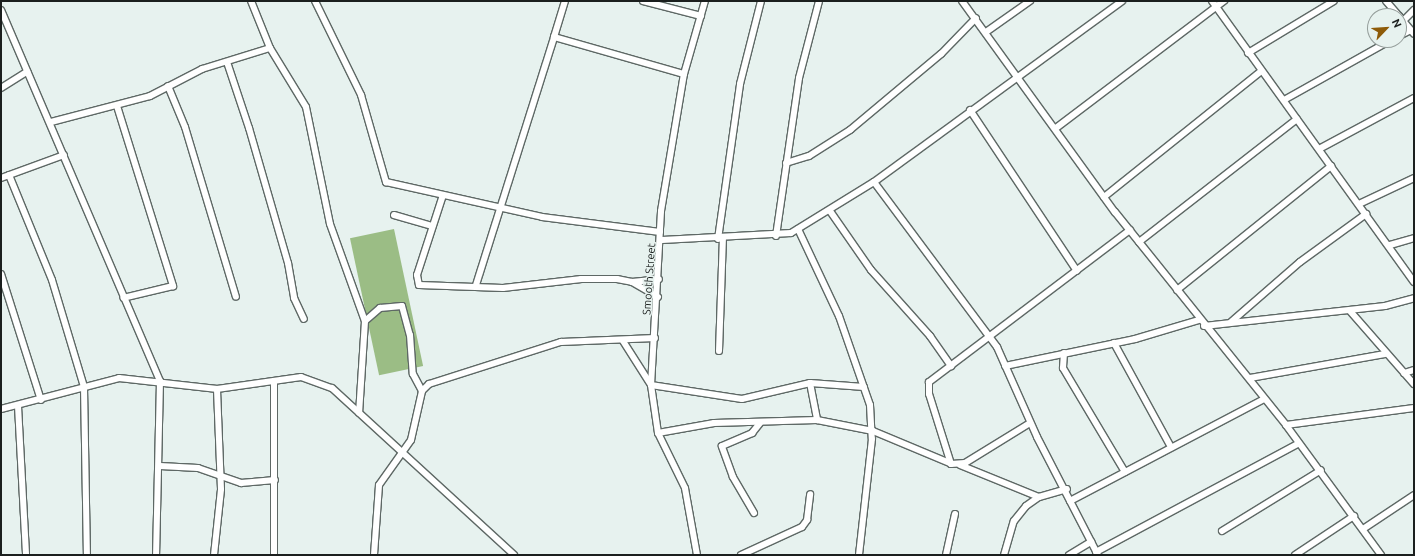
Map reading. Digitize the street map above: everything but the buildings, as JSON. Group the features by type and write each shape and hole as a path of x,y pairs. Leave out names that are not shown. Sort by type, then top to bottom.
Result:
{"street":[{"path":"251,1 270,48 306,107 314,132 330,224 365,321 359,413"},
{"path":"315,1 361,96 384,180 542,217 660,232"},
{"path":"476,285 499,206 566,1"},
{"path":"643,1 701,16"},
{"name":"Smooth Street","path":"697,555 685,488 658,433 651,385 662,240 660,232 684,74 705,1"},
{"path":"719,351 721,239 740,84 761,1"},
{"path":"776,236 799,78 819,1"},
{"path":"962,1 1019,74 1104,196 1199,320 1250,378 1264,399 1321,470 1381,555"},
{"path":"986,32 1030,1"},
{"path":"662,240 776,236 798,229 830,211 874,182 1019,74 1122,1"},
{"path":"1212,1 1261,71 1284,100 1319,150 1390,245 1414,282"},
{"path":"1056,128 1224,1"},
{"path":"1248,53 1334,1"},
{"path":"1,10 27,72 51,122 123,298 160,381 160,466 156,555"},
{"path":"786,163 809,156 850,130 941,54 976,18"},
{"path":"554,37 684,74"},
{"path":"51,122 150,96 202,69 270,48"},
{"path":"1284,100 1377,48"},
{"path":"227,62 249,128 288,263 294,298 304,319"},
{"path":"1104,196 1261,71"},
{"path":"1,88 27,72"},
{"path":"168,86 185,127 236,297"},
{"path":"1319,150 1414,98"},
{"path":"116,106 173,286 123,298"},
{"path":"970,110 1077,271"},
{"path":"1139,242 1297,119"},
{"path":"1,178 64,155"},
{"path":"1177,290 1331,166"},
{"path":"9,175 52,280 84,387 87,555"},
{"path":"1359,204 1414,178"},
{"path":"874,182 990,337 1005,366 1030,422 1067,490 1070,501 1097,553 1299,444"},
{"path":"443,195 432,226 417,284 476,285 503,288 581,279 632,282 659,279"},
{"path":"830,211 871,270 930,336 951,366"},
{"path":"1231,322 1300,262 1366,214"},
{"path":"394,215 432,226"},
{"path":"798,229 839,316 864,387 873,431 859,555"},
{"path":"951,464 929,394 929,382 1130,230"},
{"path":"1390,245 1414,238"},
{"path":"1,274 41,400"},
{"path":"632,282 658,297"},
{"path":"1204,326 1231,322 1350,311 1414,298"},
{"path":"365,321 380,308 402,306 410,335 413,374 422,391 415,432 404,451 379,485 374,555"},
{"path":"1350,311 1385,354 1414,384"},
{"path":"1005,366 1114,343 1199,320"},
{"path":"422,391 435,381 552,344 655,338"},
{"path":"623,341 651,385 742,399 810,383 864,387"},
{"path":"1114,343 1171,447"},
{"path":"1064,353 1063,368 1125,472"},
{"path":"1250,378 1385,354"},
{"path":"1404,372 1414,370"},
{"path":"1,409 41,400 119,378 160,381 217,389 301,377 332,388 404,451 514,555"},
{"path":"274,382 274,555"},
{"path":"810,383 817,420"},
{"path":"214,555 221,477 217,389"},
{"path":"1070,501 1264,399"},
{"path":"18,406 26,555"},
{"path":"1286,425 1414,408"},
{"path":"658,433 714,423 760,423 817,420 873,431 951,464 960,465 1039,497"},
{"path":"960,465 1030,422"},
{"path":"754,514 733,477 722,446 752,433 760,423"},
{"path":"160,466 198,468 240,483 274,480"},
{"path":"1222,531 1321,470"},
{"path":"1004,555 1014,521 1039,497 1067,490"},
{"path":"741,555 802,527 807,520 810,494"},
{"path":"1363,529 1414,495"},
{"path":"946,555 955,514"},
{"path":"1295,555 1354,516"},
{"path":"1069,555 1091,542"}],"green space":[{"path":"394,229 423,366 379,375 350,238"}]}
